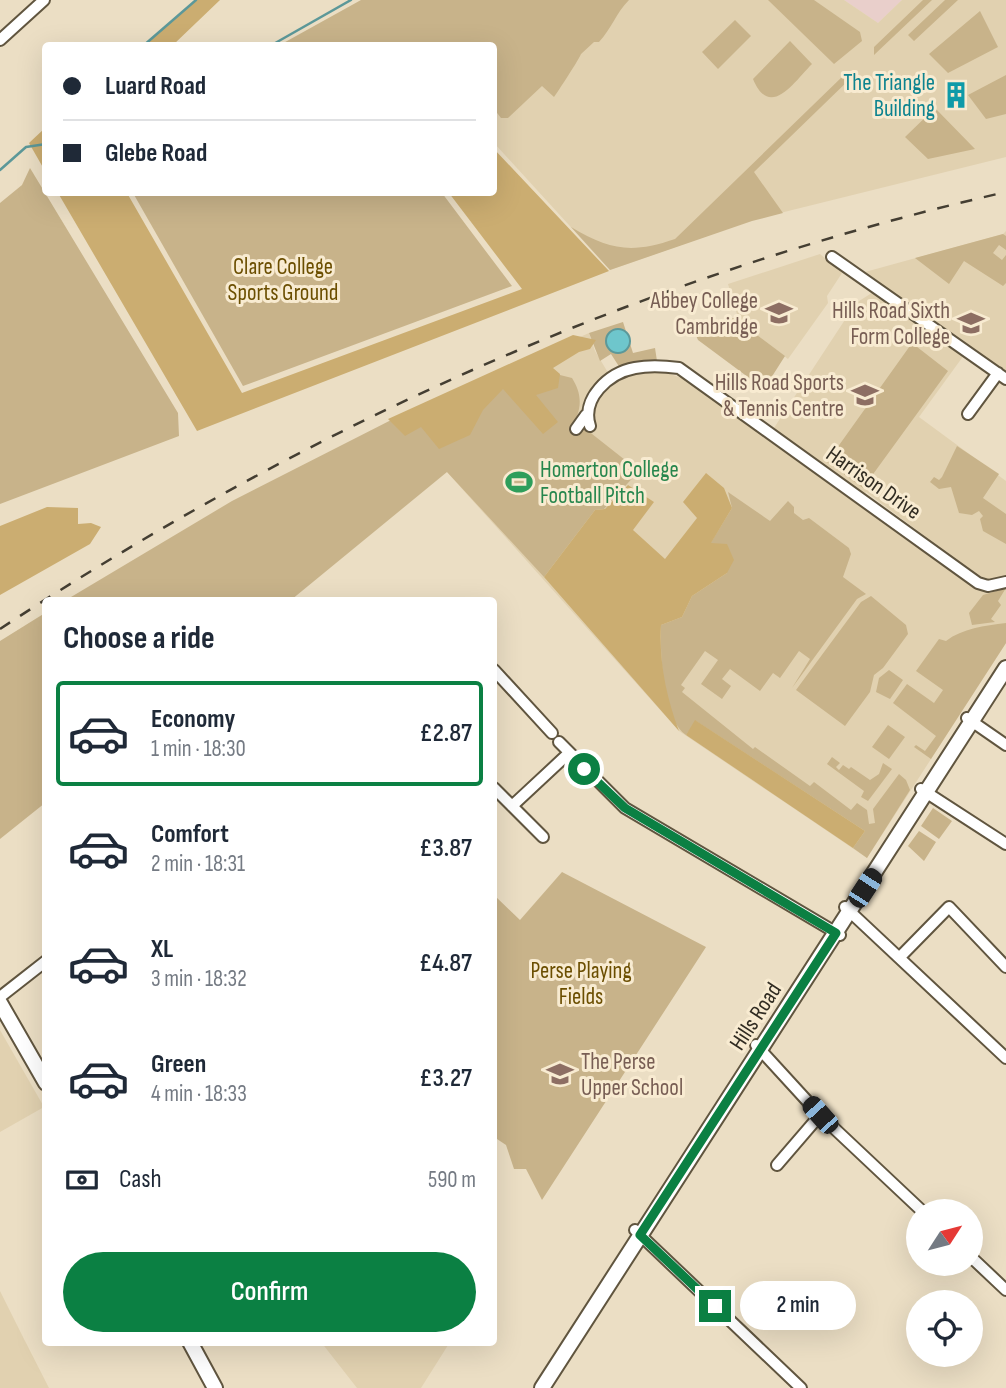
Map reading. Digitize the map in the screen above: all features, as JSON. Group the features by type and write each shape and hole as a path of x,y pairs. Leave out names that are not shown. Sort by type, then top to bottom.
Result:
{"main road":[{"name":"Hills Road","path":"542,1388 638,1232 758,1047 838,934 848,909 1006,668"},
{"path":"0,1003 42,1076"},
{"path":"192,1346 215,1388"}],"street":[{"path":"0,40 44,0"},
{"path":"832,257 1002,376 968,414"},
{"name":"Harrison Drive","path":"576,429 597,391 609,379 627,369 654,365 679,368 978,583 988,586 1006,582"},
{"path":"586,415 590,426"},
{"path":"497,673 569,753 625,808 838,934"},
{"path":"970,720 1006,745"},
{"path":"512,806 569,753"},
{"path":"924,791 1006,844"},
{"path":"497,792 543,838"},
{"path":"900,957 949,907 1006,967"},
{"path":"848,909 1006,1058"},
{"path":"0,998 42,964"},
{"path":"758,1047 820,1115 909,1199"},
{"path":"777,1165 820,1115"},
{"path":"638,1232 801,1388"},
{"path":"984,1269 1006,1290"}],"shaded area":[{"path":"197,0 220,0 176,42 148,42"},
{"path":"377,0 844,0 878,23 902,0 1006,0 1006,157 752,220 610,270 497,146 497,42 484,42"},
{"path":"844,0 902,0 878,23"},
{"path":"42,131 42,166 29,143"},
{"path":"497,152 609,271 197,431 60,196 129,196 242,393 522,289 451,196 497,196"},
{"name":"Hills Road Sixth Form College","path":"1006,231 1006,373 865,272 1003,234"},
{"name":"Abbey College Cambridge","path":"820,254 842,273 827,296 828,303 788,359 740,324 728,284"},
{"name":"Hills Road Sports & Tennis Centre","path":"878,289 967,351 919,417 1006,481 1006,577 989,581 978,576 866,492 861,498 770,434 856,303"},
{"path":"589,333 595,351 613,381 629,372 656,369 687,380 913,545 922,547 972,584 987,592 1006,589 1006,643 867,858 679,731 447,472 401,415"},
{"path":"573,335 596,340 590,349 579,352 553,368 560,374 558,388 536,395 558,422 543,434 503,389 483,410 470,435 439,449 421,427 405,436 388,419"},
{"path":"706,473 724,488 732,508 711,543 727,544 734,560 727,573 692,596 682,617 661,625 664,679 679,731 544,577 595,510 605,509 628,485 654,502 633,530 665,559 697,518 683,502"},
{"path":"47,507 78,508 78,524 91,523 101,527 90,544 0,595 0,526"},
{"path":"695,720 865,831 853,848 686,735"},
{"path":"0,1030 42,1104 42,1108 0,1132"},
{"path":"0,1291 25,1341 49,1388 0,1388"},
{"path":"324,1346 447,1346 421,1388 357,1388"}],"green space":[{"path":"361,0 629,0 599,42 594,42 581,54 554,97 542,86 508,118 501,118 497,113 497,42 285,42"},
{"path":"768,0 814,0 860,32 862,41 834,64"},
{"path":"923,0 932,0 874,55 874,47"},
{"path":"945,0 958,0 914,41 908,35"},
{"path":"980,11 998,47 948,73 929,54"},
{"path":"735,20 751,36 718,69 702,52"},
{"path":"790,41 812,64 782,94 767,96 760,91 753,79"},
{"path":"844,75 853,76 754,172 783,213 752,221 610,270 571,227 598,241 621,247 646,247 675,239"},
{"path":"1006,75 1006,114 986,119 968,95"},
{"path":"935,108 975,149 928,159 905,137"},
{"path":"30,168 42,188 42,196 47,196 178,413 179,436 0,504 0,203 22,185"},
{"name":"Clare College Sports Ground","path":"135,196 444,196 512,286 243,386"},
{"path":"1003,234 1006,236 1006,250 999,245 993,253 1002,260 1006,255 1006,283 1003,286 964,261 949,284 915,258"},
{"path":"734,318 785,356 764,389 698,340 694,331"},
{"path":"623,322 633,353 655,348 657,361 633,363 620,368 611,354 600,361 589,333"},
{"path":"912,343 948,371 863,488 827,462"},
{"path":"552,373 572,378 576,385 580,404 570,430 574,434 579,430 587,430 639,471 604,509 595,510 544,577 447,472 295,597 71,597 232,501 401,415"},
{"path":"957,446 999,474 983,498 1006,514 1006,544 983,531 980,519 983,516 979,511 972,515 959,513 951,487 939,489 930,482 934,477 939,480 942,477"},
{"path":"728,492 770,521 788,501 794,507 794,513 803,520 809,518 849,548 851,554 843,577 866,594 857,599 792,688 810,659 799,651 780,678 773,673 760,691 730,669 722,679 731,686 722,699 701,684 718,660 705,651 681,685 685,688 682,692 753,749 755,747 810,786 814,782 851,810 857,803 867,810 869,824 875,823 873,809 899,774 906,780 910,790 867,858 853,848 865,831 696,721 686,735 672,715 664,684 661,625 682,617 692,596 727,573 710,544 732,508"},
{"path":"1006,588 998,601 1001,605 991,619 995,622 972,625 969,613 983,595"},
{"path":"871,596 906,625 908,634 883,668 874,675 870,692 845,726 796,690 861,602"},
{"path":"42,615 42,805 0,839 0,641"},
{"path":"1006,623 1006,643 931,759 914,747 916,745 925,751 936,736 893,703 907,684 934,703 943,690 916,671 939,639 946,641 967,630"},
{"path":"889,670 903,680 890,699 876,692 879,678"},
{"path":"888,725 905,737 889,759 872,747"},
{"path":"832,757 840,763 836,767 839,770 843,765 849,769 851,767 870,780 879,774 883,763 892,769 868,801 861,797 864,791 827,764"},
{"path":"933,808 952,821 939,839 921,826"},
{"path":"919,831 936,842 924,861 908,846"},
{"name":"Perse Playing Fields","path":"562,872 706,947 542,1200 526,1169 514,1169 506,1145 497,1139 497,898 520,920"}],"water":[{"path":"618,329 629,336 630,341 623,352 618,353 607,346 606,341 613,330"}],"waterway":[{"path":"148,42 196,0"},
{"path":"277,42 351,0"},
{"path":"0,170 26,147 42,145"}],"railway":[{"path":"51,597 117,555 236,487 359,423 484,365 611,313 740,266 872,226 1006,192"},
{"path":"0,629 42,602"}],"place":[{"name":"The Triangle Building","path":"956,95"},
{"name":"Abbey College Cambridge","path":"779,313"},
{"name":"Hills Road Sixth Form College","path":"971,323"},
{"name":"Hills Road Sports & Tennis Centre","path":"865,395"},
{"name":"Homerton College Football Pitch","path":"519,482"},
{"name":"The Perse Upper School","path":"560,1074"}],"route":[{"path":"584,769 625,808 836,933 640,1235 715,1306"}]}
